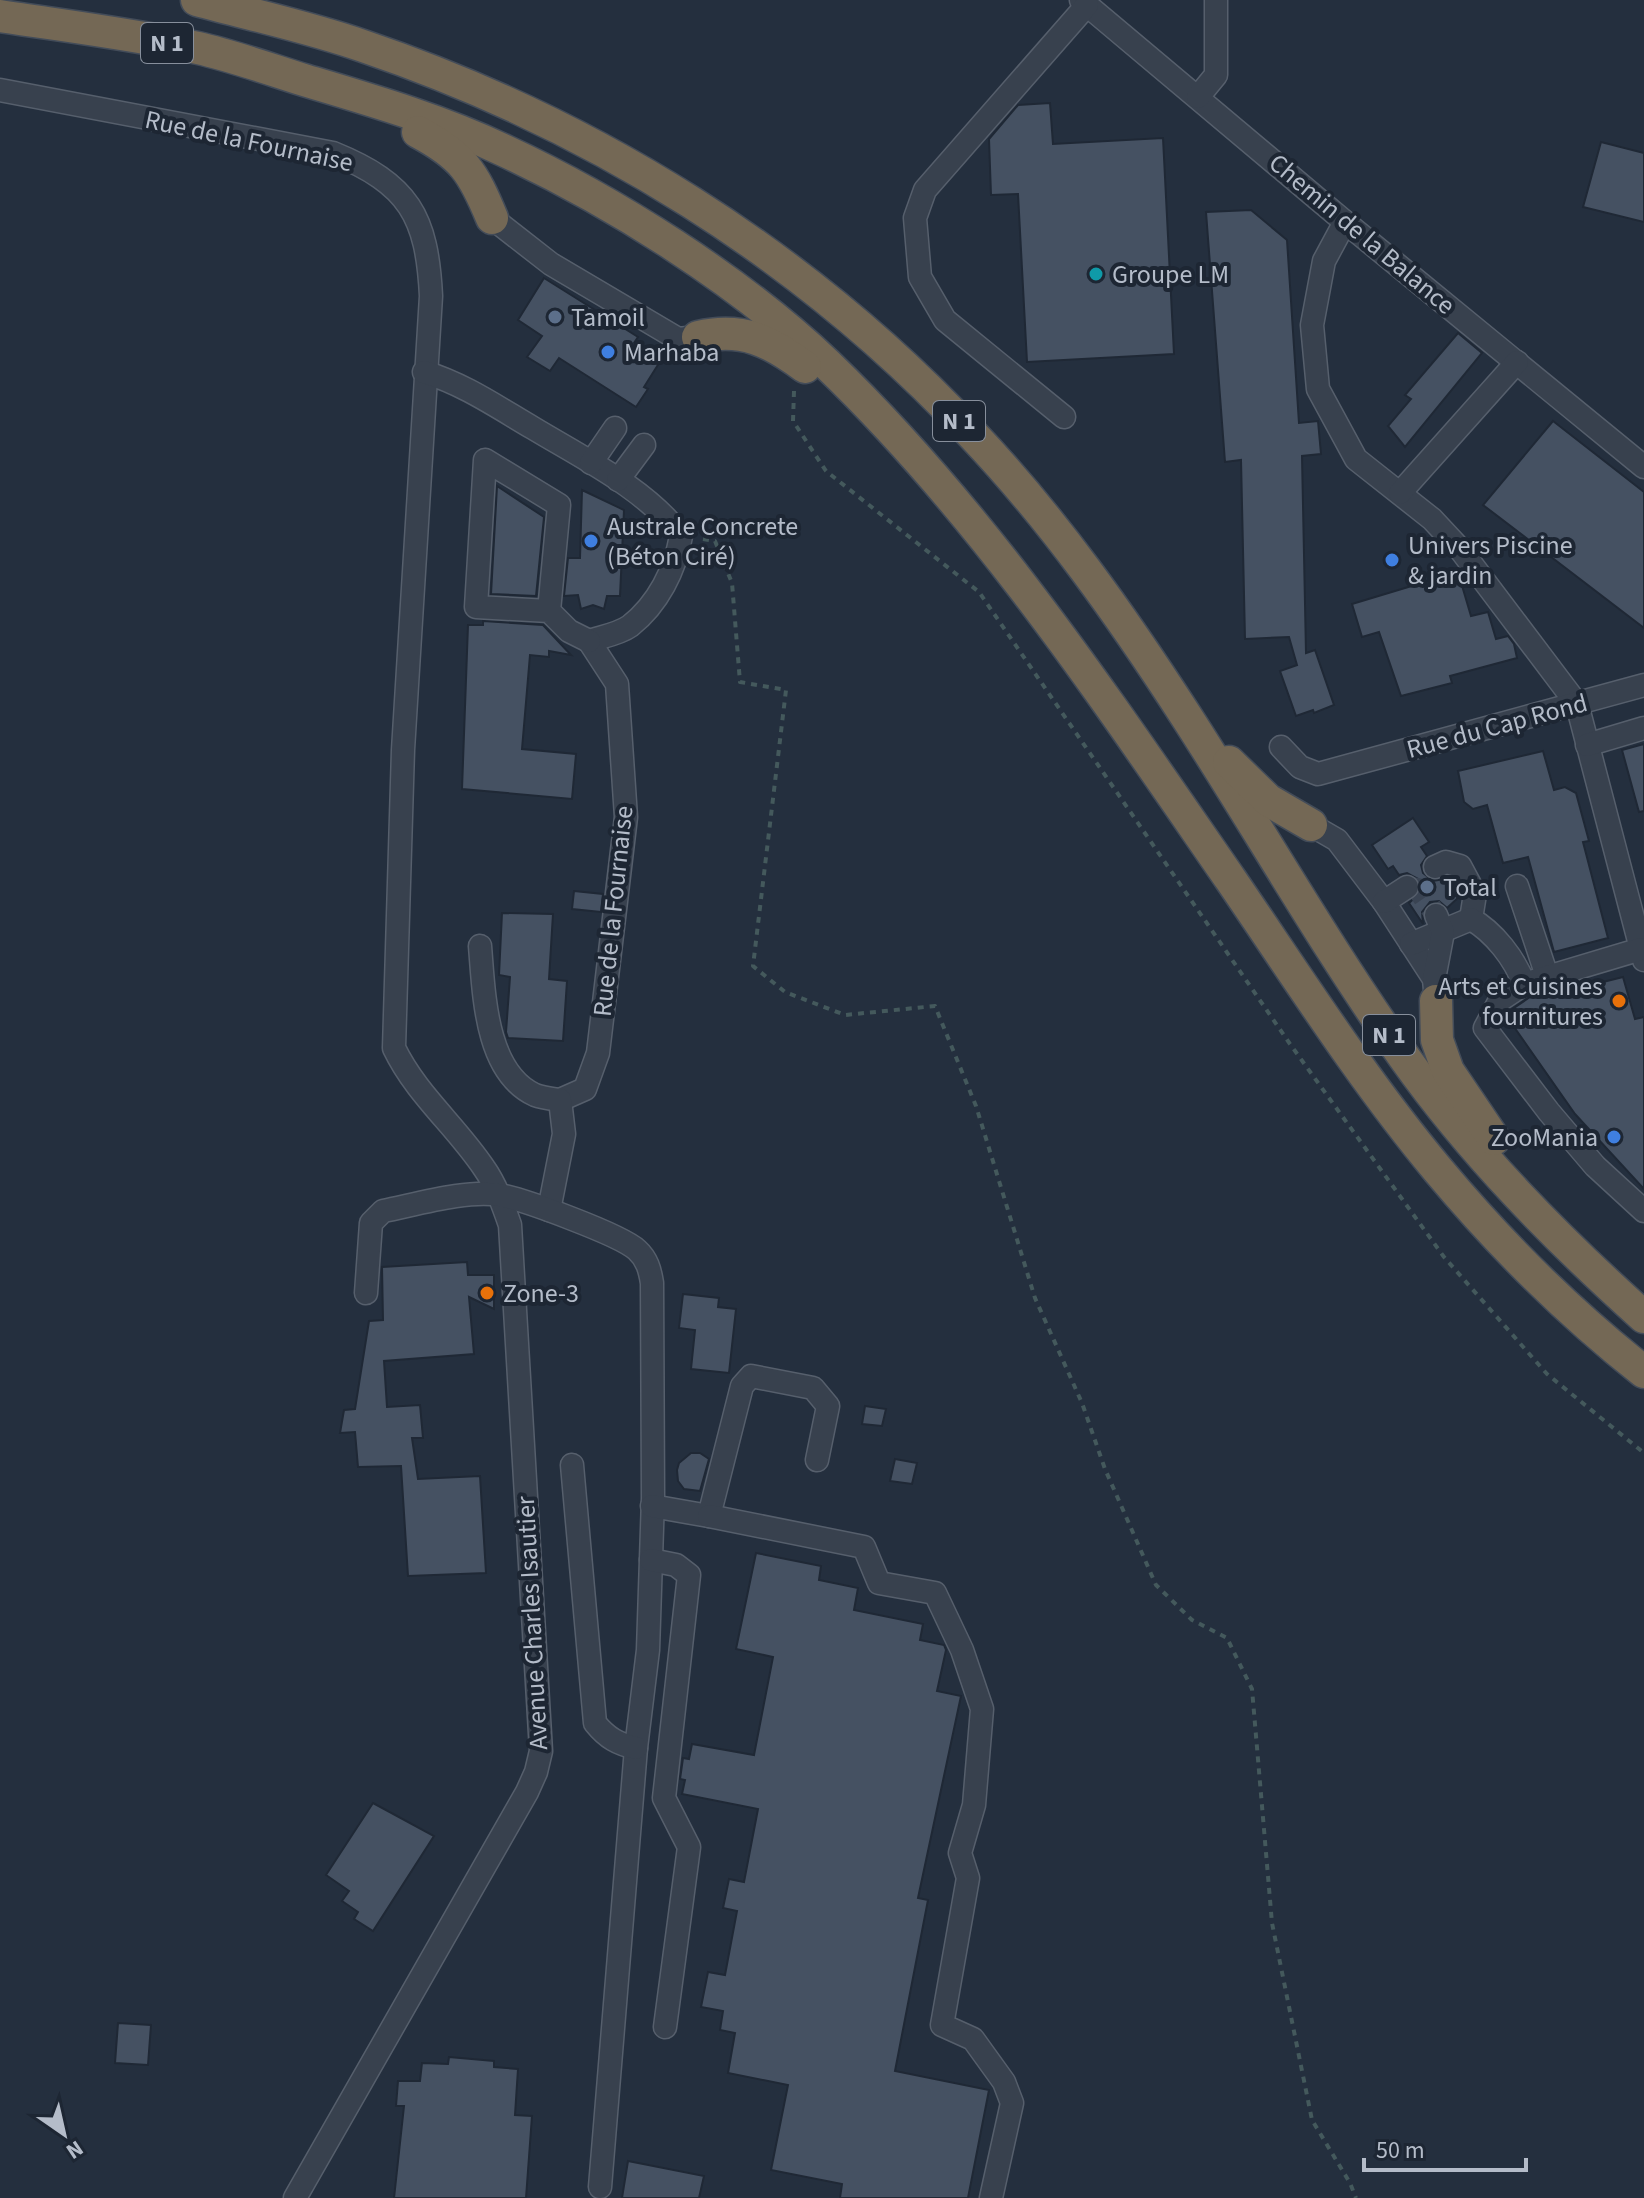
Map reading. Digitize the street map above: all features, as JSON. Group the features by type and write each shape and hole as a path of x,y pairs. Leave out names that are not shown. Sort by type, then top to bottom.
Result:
{"highway":[{"name":"N 1","path":"197,0 360,45 453,79 561,130 672,189 755,244 812,285 889,352 972,434 1042,514 1098,588 1185,714 1329,946 1406,1060 1503,1179 1582,1261 1644,1317"},
{"name":"N 1","path":"0,16 201,49 409,112 502,149 588,194 694,259 773,318 827,364 907,448 980,532 1088,673 1339,1037 1437,1169 1495,1234 1551,1289 1644,1372"},
{"path":"329,87 421,133 459,157 477,182 492,218"},
{"path":"698,337 720,332 760,338 795,359 907,448"},
{"path":"1185,714 1268,800 1311,825"},
{"path":"1435,990 1437,1040 1448,1071 1483,1127 1573,1227 1644,1293"}],"street":[{"path":"1198,97 1216,75 1216,0"},
{"path":"1064,417 945,320 920,277 915,218 925,190 1084,2"},
{"name":"Chemin de la Balance","path":"1084,2 1345,222 1644,467"},
{"name":"Rue de la Fournaise","path":"0,90 333,153 364,166 393,186 409,204 420,225 429,255 431,296 403,750 394,1048 405,1071 484,1167 510,1225"},
{"path":"492,218 551,264 678,339 698,337"},
{"path":"1345,222 1324,261 1312,325 1318,389 1356,459 1432,519 1460,549 1577,704 1639,918 1642,954 1524,984 1500,1000 1485,1028 1586,1155 1644,1211"},
{"path":"1400,493 1517,362"},
{"path":"424,372 453,381 618,480 669,519 681,536 676,564 655,600 628,628 589,641 569,631 549,611 476,607 485,460 559,505 549,611"},
{"path":"591,463 615,428"},
{"path":"618,480 644,445"},
{"name":"Rue de la Fournaise","path":"560,1100 585,1089 598,1053 626,817 617,684 589,641"},
{"name":"Rue du Cap Rond","path":"1281,747 1300,767 1318,774 1644,685"},
{"path":"1587,745 1644,728"},
{"path":"1311,825 1337,840 1384,902 1435,990"},
{"path":"1435,867 1446,862 1460,866 1475,894 1471,919"},
{"path":"1517,886 1547,976"},
{"path":"1384,902 1407,887"},
{"path":"1411,944 1439,924 1471,919 1482,925 1499,943 1524,984"},
{"path":"1435,990 1439,924"},
{"path":"480,946 487,1022 498,1053 514,1080 536,1095 560,1100 564,1134 549,1210"},
{"path":"366,1293 371,1223 377,1214 467,1196 498,1194 549,1210 629,1244 648,1264 652,1283 652,1506 648,1650 636,1748 600,2187"},
{"name":"Avenue Charles Isautier","path":"295,2198 527,1792 541,1751 510,1225"},
{"path":"709,1516 742,1386 751,1376 813,1388 828,1406 817,1460"},
{"path":"572,1465 595,1723 603,1734 618,1744 636,1748"},
{"path":"652,1506 864,1547 879,1583 935,1593 962,1650 982,1709 974,1805 960,1853 968,1878 942,2025 973,2039 1004,2082 1012,2103 991,2198"},
{"path":"651,1560 676,1565 689,1575 664,1798 689,1847 665,2027"}],"path":[{"path":"795,379 793,421 826,471 979,592 1290,1044 1444,1257 1547,1374 1644,1453"},
{"path":"681,536 715,541 732,583 740,682 786,690 753,966 785,992 845,1015 935,1006 976,1106 1035,1298 1082,1403 1105,1469 1156,1585 1192,1620 1227,1638 1252,1689 1272,1923 1305,2089 1312,2120 1356,2198"}],"building":[{"name":"Groupe LM","path":"1050,103 1053,144 1163,138 1174,354 1027,362 1018,194 991,195 989,139 1018,105"},
{"path":"1601,142 1644,153 1644,222 1583,207"},
{"path":"1251,210 1287,240 1299,423 1318,421 1321,454 1302,456 1306,653 1315,650 1334,705 1296,716 1280,671 1297,665 1289,637 1245,639 1241,460 1225,462 1206,212"},
{"path":"544,278 638,337 634,343 661,360 636,407 559,358 550,371 527,357 542,336 518,320"},
{"path":"1458,333 1482,353 1405,447 1388,426 1411,399 1405,395"},
{"path":"1553,421 1644,492 1644,628 1483,505"},
{"path":"497,486 544,517 536,596 491,594"},
{"path":"582,490 624,510 620,596 607,596 604,609 593,605 581,609 578,595 564,596 568,558 580,558"},
{"path":"1458,572 1471,616 1488,612 1496,639 1508,636 1514,644 1517,658 1450,676 1452,683 1401,696 1379,632 1362,637 1352,604"},
{"path":"483,621 543,625 571,655 549,651 549,657 530,655 522,749 576,754 572,799 462,789 468,625 483,625"},
{"path":"1644,744 1644,811 1639,812 1622,750"},
{"path":"1543,751 1554,790 1565,787 1576,793 1589,841 1583,842 1608,938 1554,952 1528,857 1503,863 1487,805 1473,809 1464,802 1458,771"},
{"path":"1413,818 1429,842 1421,847 1427,856 1421,865 1423,873 1433,881 1450,878 1460,896 1447,908 1439,901 1430,902 1422,912 1423,924 1409,903 1420,893 1418,879 1407,873 1399,875 1393,866 1388,869 1372,845"},
{"path":"574,891 603,894 601,912 572,909"},
{"path":"502,913 553,914 549,979 567,981 563,1041 508,1038 510,977 499,975"},
{"path":"1623,977 1635,1019 1644,1017 1644,1189 1575,1114 1507,1017 1511,1010 1530,997"},
{"path":"467,1262 468,1275 494,1275 494,1309 469,1297 474,1354 384,1361 387,1407 420,1405 423,1438 412,1438 418,1479 480,1476 486,1573 408,1576 401,1466 358,1467 355,1432 340,1433 344,1410 355,1409 369,1321 383,1320 382,1267"},
{"path":"683,1294 719,1298 718,1307 736,1309 729,1373 691,1369 695,1330 679,1328"},
{"path":"865,1406 886,1409 882,1426 862,1424"},
{"path":"691,1453 700,1453 709,1459 700,1491 684,1489 678,1481 679,1463"},
{"path":"895,1459 917,1463 912,1484 890,1481"},
{"path":"756,1553 821,1566 819,1580 858,1588 854,1610 923,1624 920,1640 944,1645 946,1650 937,1691 961,1696 918,1898 928,1900 895,2071 989,2090 968,2198 840,2198 842,2184 771,2170 788,2085 728,2073 735,2033 720,2030 723,2011 701,2007 708,1972 725,1975 737,1911 723,1908 729,1879 744,1882 758,1809 682,1794 685,1780 680,1779 683,1758 689,1759 692,1744 754,1755 773,1657 736,1649"},
{"path":"373,1803 434,1836 373,1931 354,1919 358,1912 342,1901 349,1891 326,1875"},
{"path":"118,2023 151,2025 148,2065 115,2063"},
{"path":"449,2057 494,2061 494,2067 518,2069 515,2115 532,2116 526,2198 394,2198 404,2106 396,2106 398,2081 420,2081 422,2063 448,2064"},
{"path":"628,2161 704,2176 699,2198 622,2198"}],"tunnel":[{"path":"1407,887 1418,889 1436,915"}],"place":[{"name":"Groupe LM","path":"1096,274"},
{"name":"Tamoil","path":"555,317"},
{"name":"Marhaba","path":"608,352"},
{"name":"Australe Concrete (Béton Ciré)","path":"591,541"},
{"name":"Univers Piscine & jardin","path":"1392,560"},
{"name":"Total","path":"1427,887"},
{"name":"Arts et Cuisines fournitures","path":"1619,1001"},
{"name":"ZooMania","path":"1614,1137"},
{"name":"Zone-3","path":"487,1293"}]}
